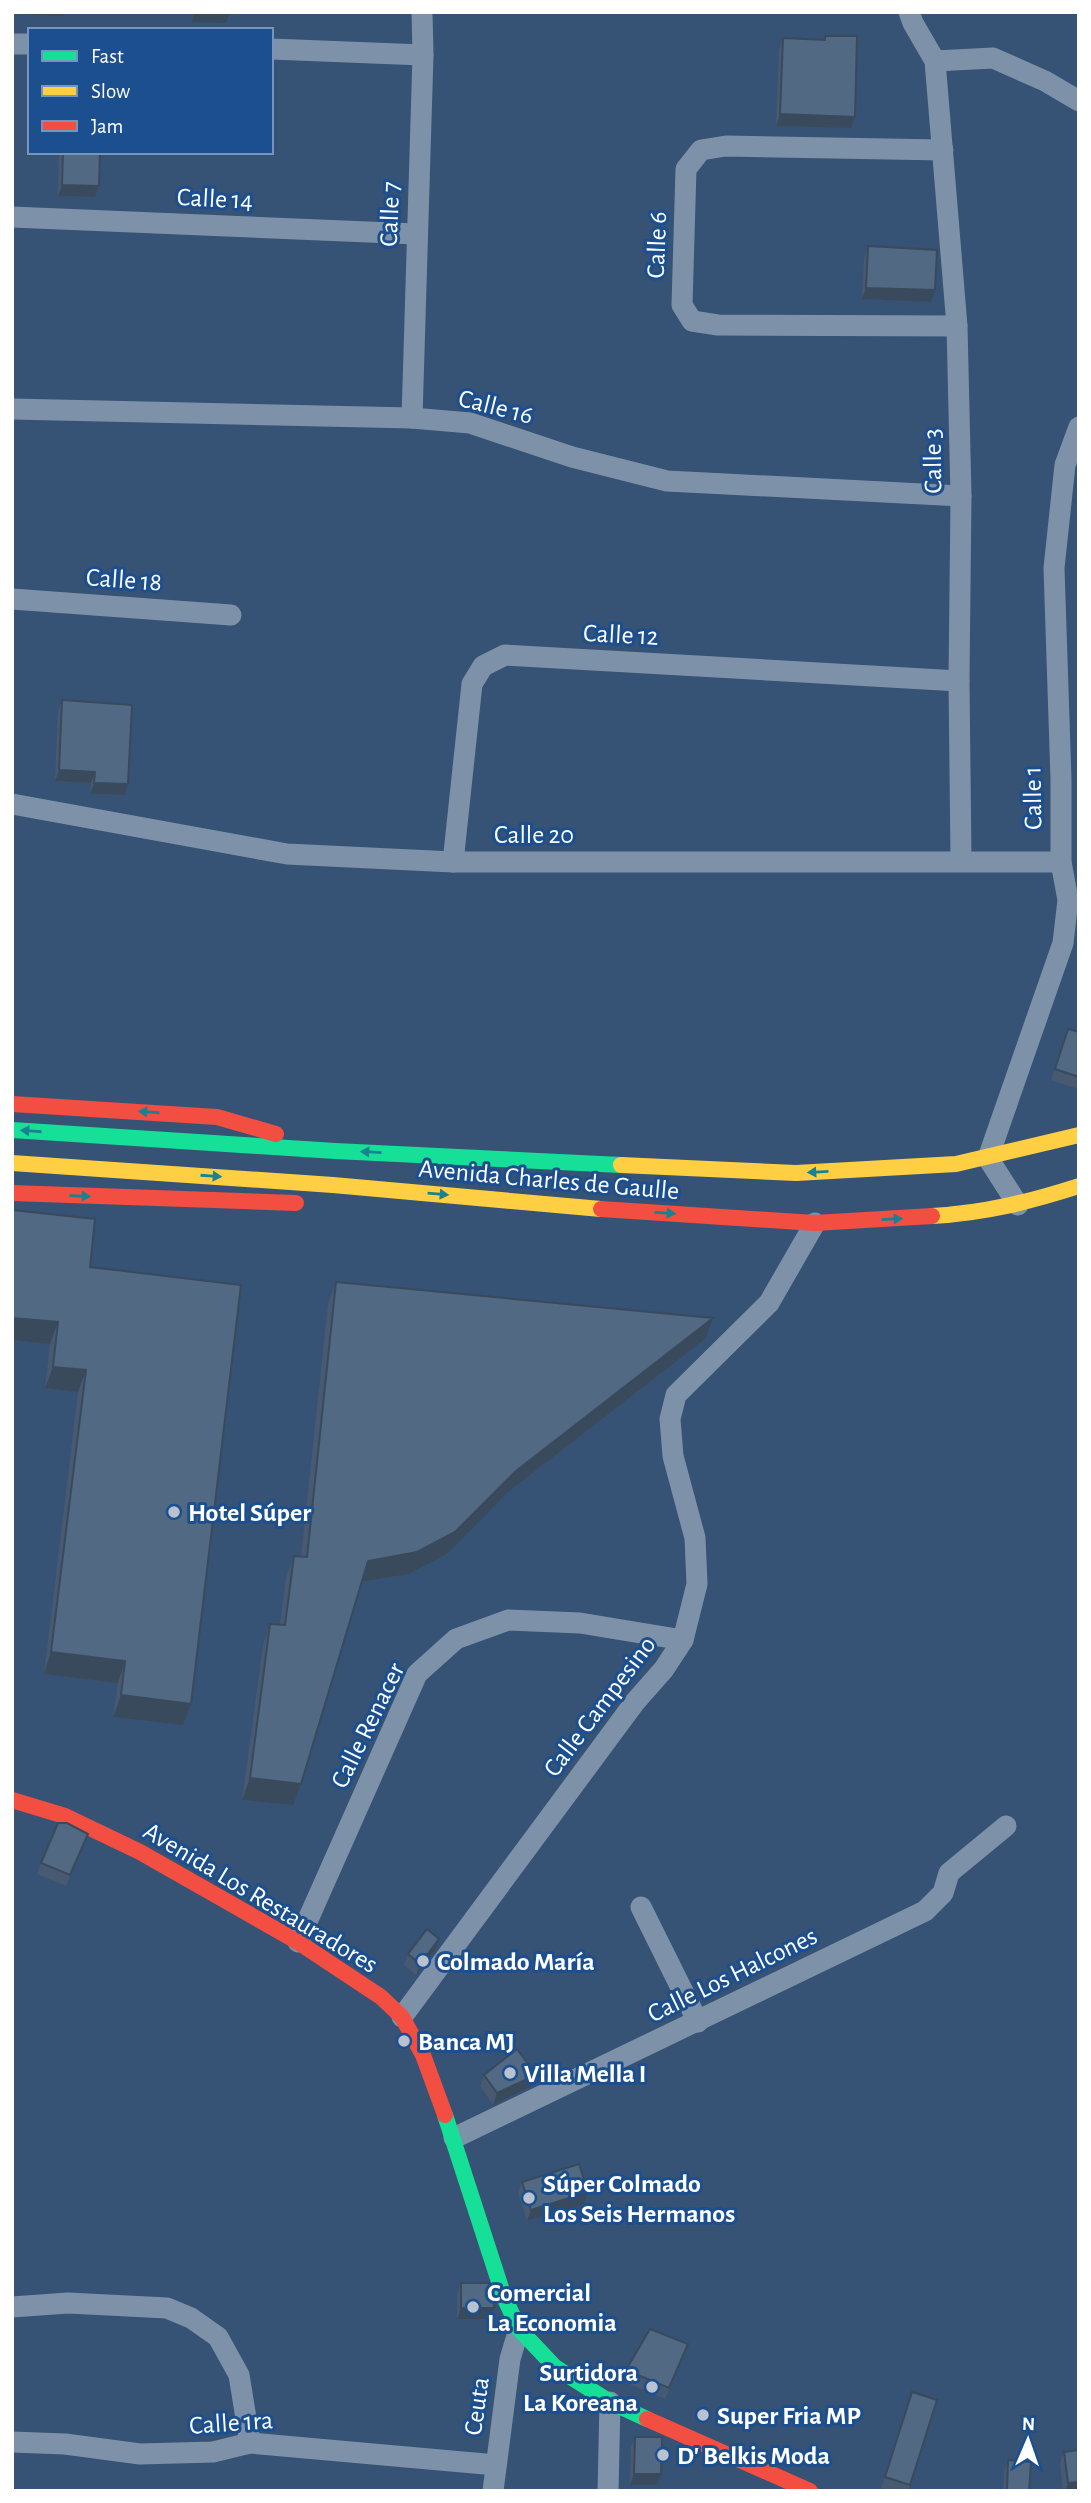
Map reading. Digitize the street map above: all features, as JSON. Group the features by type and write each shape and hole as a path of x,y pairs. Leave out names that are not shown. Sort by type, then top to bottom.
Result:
{"main road":[{"path":"12,1104 217,1117 335,1151"},
{"name":"Avenida Charles de Gaulle","path":"12,1130 335,1151 796,1174 956,1164 1079,1135"},
{"name":"Avenida Charles de Gaulle","path":"12,1163 815,1223 971,1214 1018,1205 1079,1186"},
{"path":"12,1193 295,1204 333,1185"},
{"name":"Avenida Los Restauradores","path":"12,1800 65,1816 139,1852 298,1942 380,1997 402,2017 423,2055 454,2138 499,2284 519,2329 555,2367 610,2402 810,2491"}],"street":[{"name":"Calle 7","path":"412,418 422,12"},
{"path":"909,12 935,61 993,58 1045,81 1079,101"},
{"path":"273,49 423,55"},
{"name":"Calle 3","path":"935,61 957,326 961,496 958,681 961,860"},
{"name":"Calle 6","path":"943,150 726,146 701,150 686,169 682,305 692,321 718,325 957,326"},
{"name":"Calle 14","path":"12,217 416,234"},
{"name":"Calle 16","path":"12,409 412,418 470,423 572,457 667,481 961,496"},
{"name":"Calle 1","path":"988,1158 1063,943 1068,900 1061,862 1054,568 1065,465 1079,427"},
{"name":"Calle 18","path":"12,599 231,615"},
{"name":"Calle 12","path":"453,862 472,684 483,666 505,655 958,681"},
{"name":"Calle 20","path":"12,804 287,854 453,862 1061,862"},
{"path":"988,1158 1018,1205"},
{"name":"Calle Campesino","path":"402,2017 683,1640 697,1584 696,1549 673,1456 670,1419 676,1395 769,1303 815,1223"},
{"name":"Calle Renacer","path":"298,1942 417,1674 456,1639 508,1620 580,1623 683,1640"},
{"name":"Calle Los Halcones","path":"454,2138 925,1911 943,1893 948,1873 1006,1826"},
{"path":"641,1907 698,2022"},
{"path":"12,2307 68,2303 167,2308 191,2318 218,2337 239,2375 250,2443"},
{"name":"Ceuta","path":"493,2491 510,2359 519,2329"},
{"path":"608,2491 610,2402"},
{"name":"Calle 1ra","path":"12,2442 65,2444 140,2454 213,2452 250,2443 496,2465"}],"building":[{"path":"825,36 857,36 855,117 780,114 783,38 825,40"},
{"path":"63,154 100,154 99,186 62,185"},
{"path":"868,246 937,250 935,290 866,288"},
{"path":"62,700 132,705 128,784 94,783 95,772 59,770"},
{"path":"1068,1029 1079,1032 1079,1077 1055,1069"},
{"path":"12,1210 95,1219 90,1267 241,1285 191,1704 121,1695 125,1661 51,1652 86,1370 53,1367 58,1322 12,1318"},
{"path":"336,1282 713,1318 516,1471 455,1532 417,1552 368,1561 301,1784 250,1778 270,1624 285,1625 294,1556 307,1557"},
{"path":"58,1823 67,1823 88,1834 70,1875 41,1863"},
{"path":"427,1929 439,1939 420,1964 408,1954"},
{"path":"517,2049 536,2075 497,2093 484,2075"},
{"path":"579,2164 588,2192 531,2210 522,2182"},
{"path":"461,2283 489,2283 494,2308 461,2308"},
{"path":"650,2329 688,2344 669,2388 626,2370"},
{"path":"912,2392 937,2400 910,2485 885,2477"},
{"path":"635,2437 662,2437 661,2474 634,2474"},
{"path":"1079,2450 1079,2482 1068,2483 1064,2452"},
{"path":"1008,2460 1031,2462 1029,2491 1007,2491"}],"traffic: fast":[{"path":"12,1130 335,1151 621,1165"},
{"path":"445,2115 504,2297 519,2329 555,2367 610,2402 647,2419"}],"traffic: slow":[{"path":"621,1165 796,1173 956,1164 1079,1135"},
{"path":"12,1163 333,1185 601,1209"},
{"path":"932,1216 1007,1206 1079,1186"}],"traffic: jam":[{"path":"12,1104 217,1117 276,1134"},
{"path":"12,1193 296,1203"},
{"path":"601,1209 815,1223 932,1216"},
{"path":"12,1800 65,1816 140,1852 298,1942 381,1997 402,2017 423,2055 445,2115"},
{"path":"647,2419 810,2491"}],"place":[{"name":"Hotel Súper","path":"174,1512"},
{"name":"Colmado María","path":"423,1961"},
{"name":"Banca MJ","path":"404,2041"},
{"name":"Villa Mella I","path":"510,2073"},
{"name":"Súper Colmado Los Seis Hermanos","path":"529,2198"},
{"name":"Comercial La Economia","path":"473,2307"},
{"name":"Surtidora La Koreana","path":"652,2387"},
{"name":"Super Fria MP","path":"703,2415"},
{"name":"D' Belkis Moda","path":"663,2455"}]}
